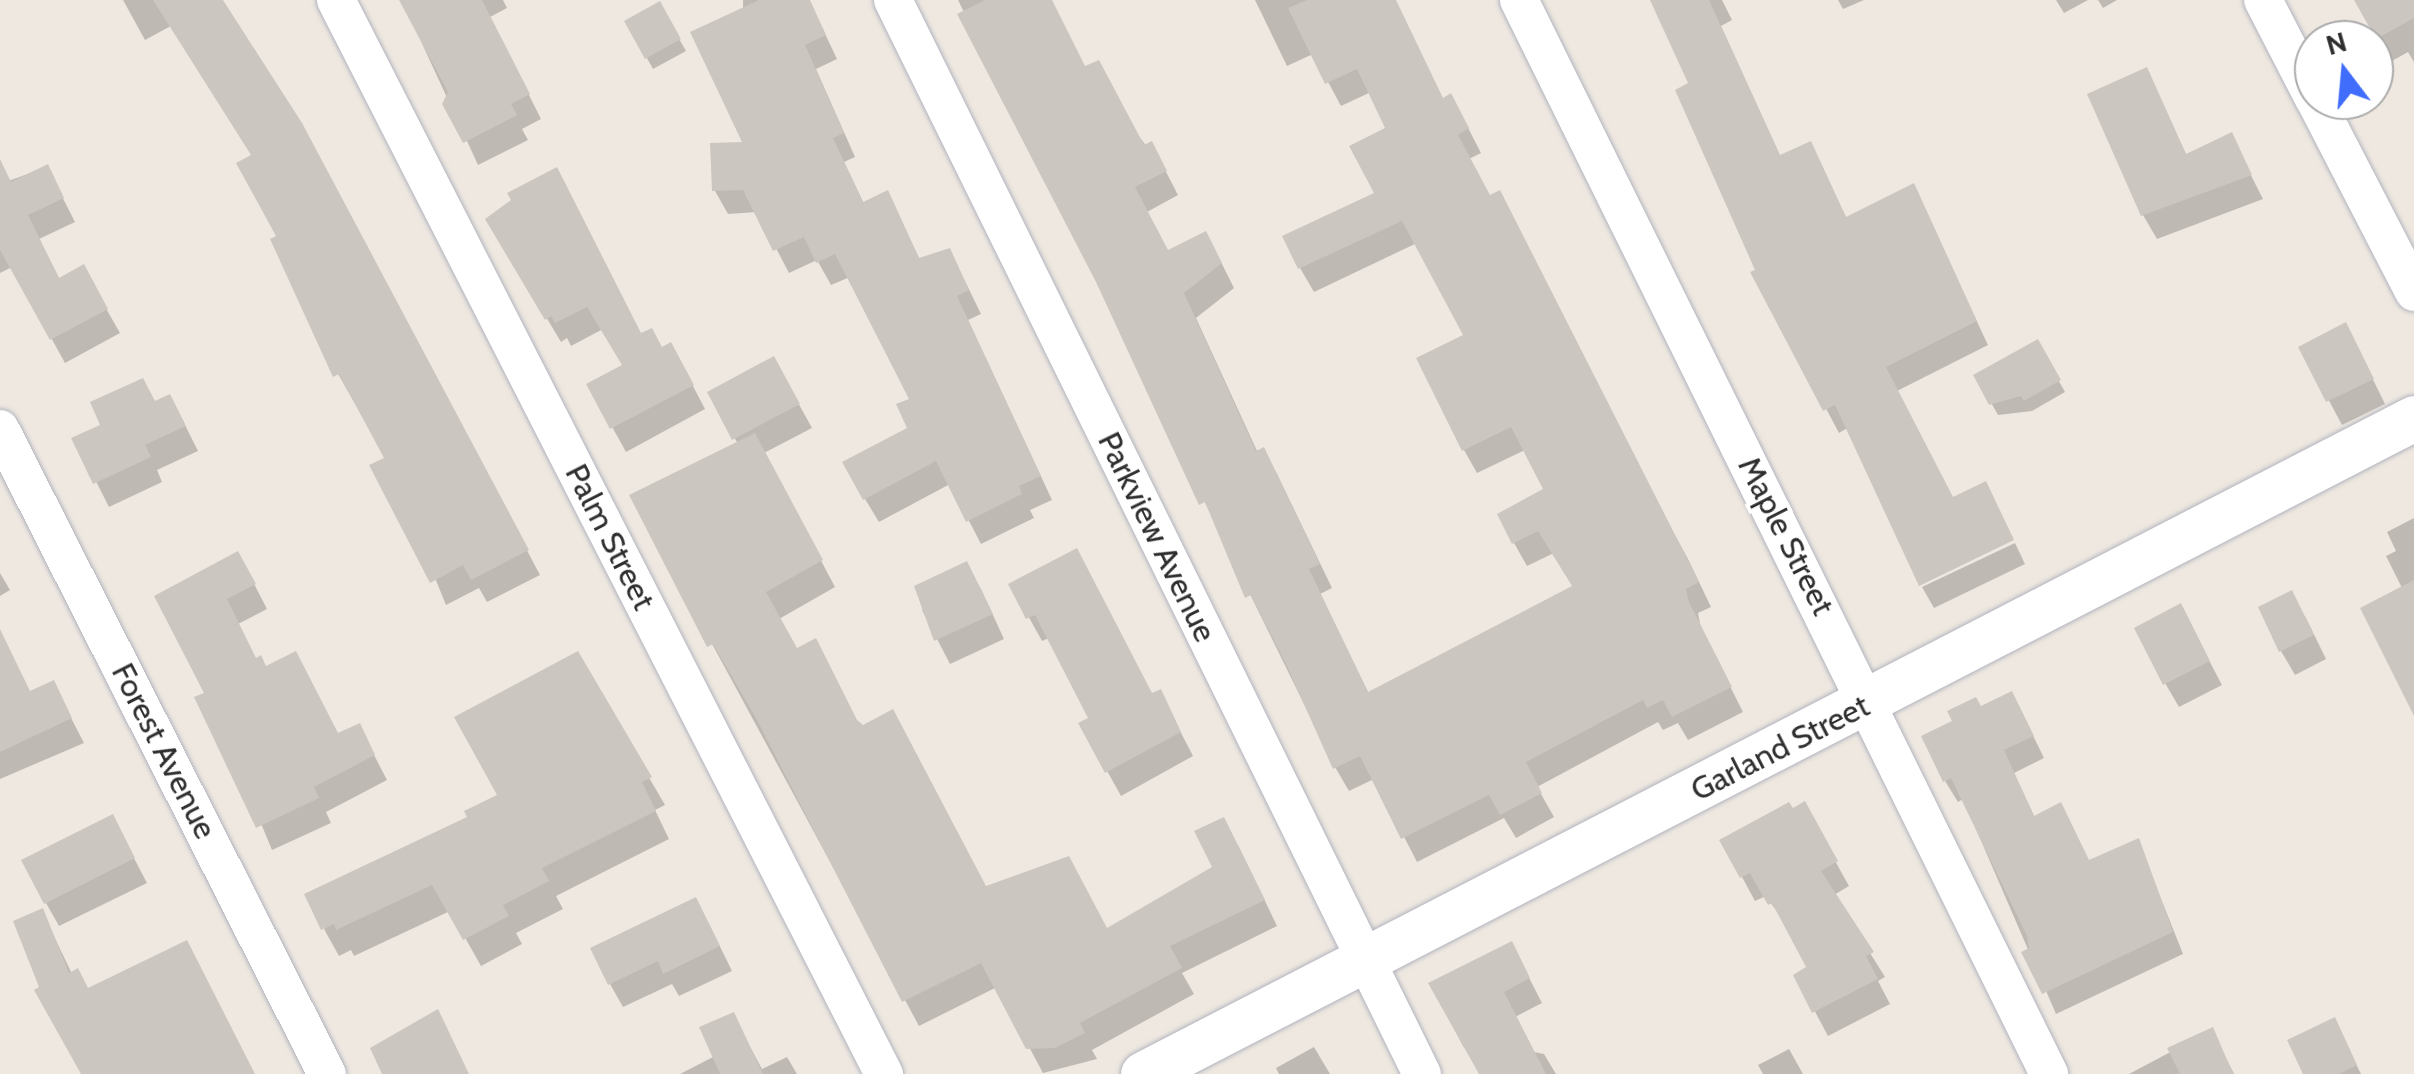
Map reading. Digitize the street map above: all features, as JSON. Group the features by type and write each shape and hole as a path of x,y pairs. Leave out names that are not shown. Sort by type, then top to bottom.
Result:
{"street":[{"name":"Palm Street","path":"336,0 884,1074"},
{"name":"Parkview Avenue","path":"892,0 1422,1074"},
{"name":"Maple Street","path":"1519,0 1870,702 2049,1074"},
{"path":"2263,0 2294,60"},
{"path":"2325,120 2414,292"},
{"name":"Garland Street","path":"1143,1074 2414,418"},
{"name":"Forest Avenue","path":"0,429 327,1074"}],"building":[{"path":"153,0 223,0 302,123 529,550 471,580 463,565 430,583 369,465 384,458 339,374 333,377 270,239 276,236 236,163 251,155"},
{"path":"399,0 482,0 530,94 511,104 517,115 463,143 442,104 448,92"},
{"path":"759,0 810,0 826,35 805,45 844,133 833,138 863,202 888,190 919,258 950,248 969,290 957,296 1041,476 1019,486 1022,494 966,522 936,461 863,500 842,462 907,428 896,404 909,399 835,254 816,263 804,237 773,251 743,190 712,191 710,143 742,142 690,32"},
{"path":"985,0 1052,0 1085,66 1099,60 1144,145 1152,141 1167,171 1135,187 1168,250 1206,231 1222,263 1184,293 1256,451 1264,447 1320,564 1309,569 1368,692 1572,586 1538,531 1512,544 1497,514 1543,489 1511,427 1462,451 1416,358 1463,335 1402,221 1298,269 1282,236 1374,193 1349,146 1385,128 1357,69 1325,84 1288,8 1307,0 1396,0 1443,98 1451,93 1469,128 1458,135 1490,195 1500,190 1699,582 1686,589 1689,602 1732,687 1672,717 1663,700 1647,708 1643,700 1526,762 1542,793 1500,815 1489,795 1401,839 1360,756 1333,769 1251,595 1245,598 1205,502 1199,505 1096,282 957,14"},
{"path":"1650,0 1709,0 1780,155 1811,141 1846,217 1914,183 1977,321 1886,367 1953,497 1986,481 2014,540 1919,586 1835,405 1823,411 1750,272 1755,270 1675,90 1688,83"},
{"path":"2354,0 2414,0 2414,18 2394,29 2394,20 2365,20"},
{"path":"660,1 681,39 645,59 624,21"},
{"path":"2147,67 2186,154 2232,132 2252,175 2141,216 2087,94"},
{"path":"0,159 11,182 48,164 64,198 28,215 59,278 84,264 108,309 50,340 0,250"},
{"path":"557,167 641,333 652,328 662,347 671,342 694,385 610,429 586,384 622,365 587,307 555,323 551,316 545,320 485,219 511,200 507,193"},
{"path":"2346,322 2374,379 2326,402 2298,347"},
{"path":"2038,339 2061,380 2024,401 2021,396 1989,405 1973,375"},
{"path":"774,356 800,404 732,440 707,392"},
{"path":"143,378 155,401 170,394 186,426 145,445 151,457 93,484 71,438 100,425 90,402"},
{"path":"755,433 823,560 766,592 797,648 816,638 857,720 863,725 893,709 986,886 1069,856 1107,928 1212,867 1194,831 1224,817 1265,900 1170,946 1182,968 1080,1023 1085,1033 1055,1048 1026,1049 981,963 902,1002 757,720 713,644 707,647 629,495"},
{"path":"1077,548 1152,693 1161,689 1181,732 1105,773 1078,723 1088,718 1035,615 1026,619 1008,584"},
{"path":"238,551 256,584 227,599 256,658 261,655 266,666 296,651 338,733 360,723 375,755 314,787 319,798 256,828 194,697 204,693 154,596"},
{"path":"967,561 993,614 934,641 914,586"},
{"path":"2414,580 2414,716 2360,608"},
{"path":"2292,590 2314,635 2279,652 2258,607"},
{"path":"2181,603 2210,661 2163,685 2134,628"},
{"path":"0,629 30,691 54,680 72,718 0,752"},
{"path":"578,651 652,777 642,782 656,811 542,868 549,881 503,905 509,916 463,940 432,885 336,930 334,924 321,930 304,894 467,817 464,811 497,795 454,717"},
{"path":"2012,691 2034,736 2004,750 2034,816 2061,802 2089,860 2139,838 2173,932 2042,994 2021,952 2029,948 2027,936 1951,778 1943,782 1921,736 1952,721 1947,711 1976,697 1981,706"},
{"path":"1805,801 1838,861 1821,871 1874,952 1866,956 1878,979 1812,1013 1793,975 1806,967 1772,903 1768,905 1750,873 1740,878 1719,840 1789,802 1793,808"},
{"path":"113,814 135,858 44,904 21,860"},
{"path":"696,897 720,946 663,974 658,961 608,985 590,948"},
{"path":"43,908 69,973 78,968 88,988 187,940 255,1074 81,1074 34,990 39,987 13,921"},
{"path":"1512,941 1530,978 1504,992 1546,1074 1479,1074 1428,983"},
{"path":"438,1009 469,1074 382,1074 370,1048"},
{"path":"734,1012 763,1074 720,1074 699,1027"},
{"path":"2335,1017 2357,1065 2339,1074 2303,1074 2287,1040"},
{"path":"2213,1027 2233,1074 2180,1074 2167,1048"}]}
